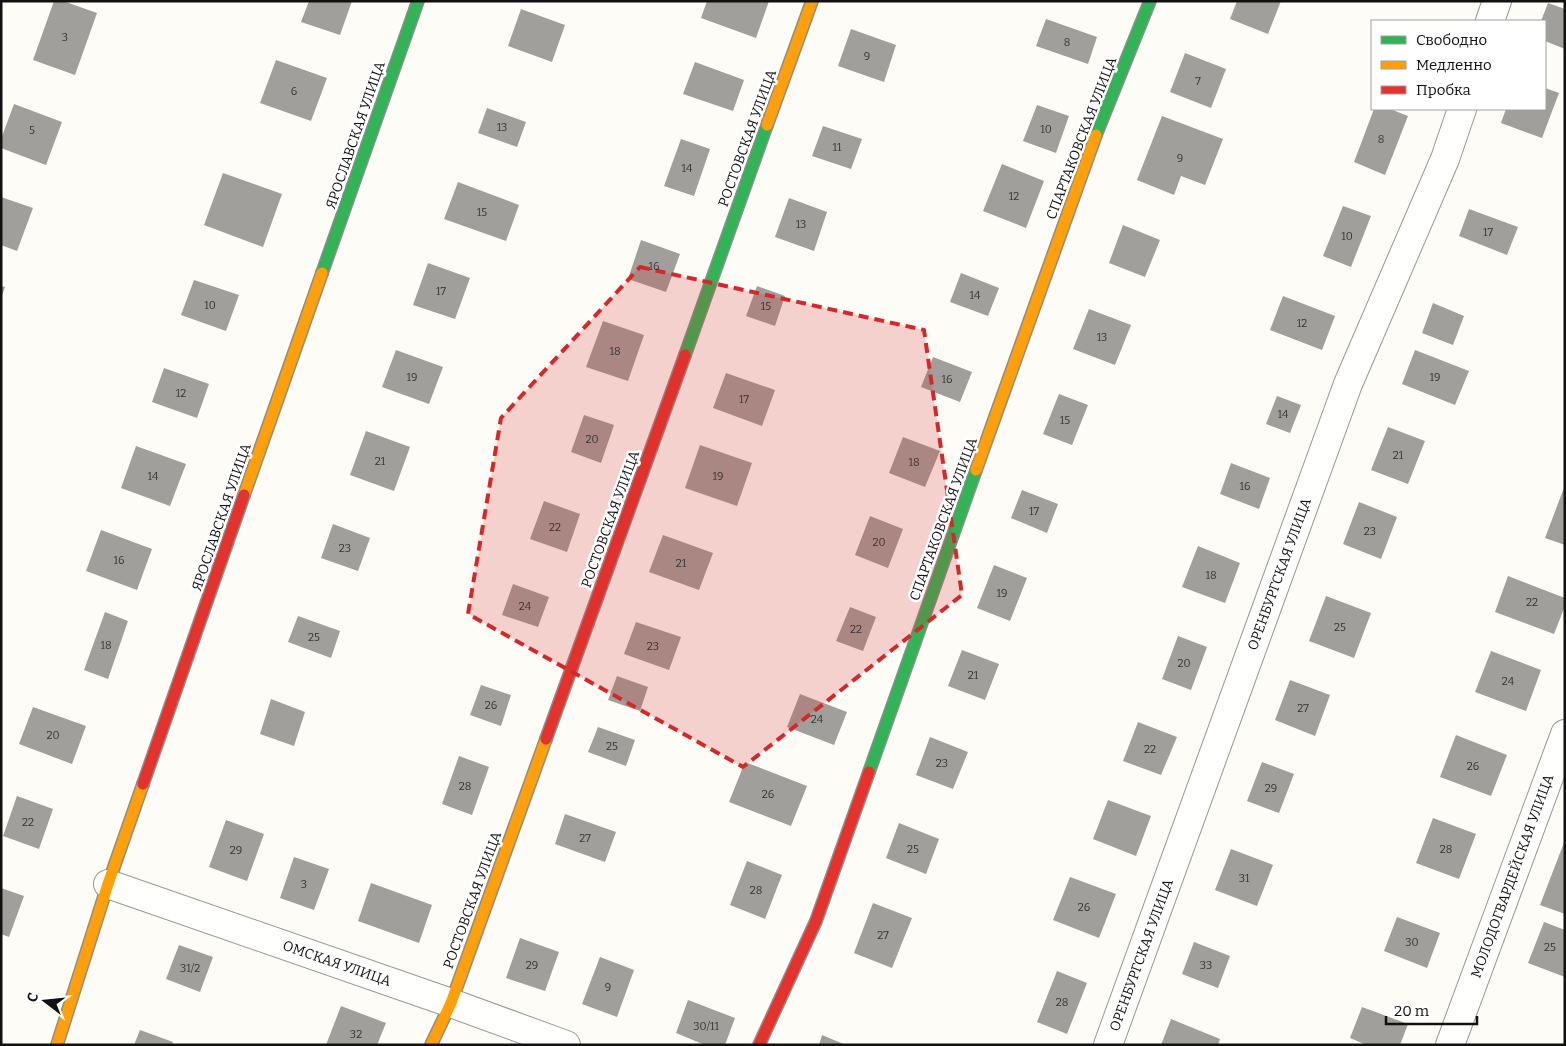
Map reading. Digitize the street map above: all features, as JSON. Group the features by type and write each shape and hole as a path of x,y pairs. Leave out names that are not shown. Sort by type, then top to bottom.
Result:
{"street":[{"name":"ЯРОСЛАВСКАЯ УЛИЦА","path":"57,1045 108,884 418,1"},
{"name":"РОСТОВСКАЯ УЛИЦА","path":"432,1045 451,1003 812,1"},
{"name":"СПАРТАКОВСКАЯ УЛИЦА","path":"759,1045 816,921 1088,155 1150,1"},
{"path":"1490,20 1497,1"},
{"name":"ОРЕНБУРГСКАЯ УЛИЦА","path":"1108,1045 1348,384 1445,159 1462,110"},
{"name":"МОЛОДОГВАРДЕЙСКАЯ УЛИЦА","path":"1450,1045 1565,734"},
{"name":"ОМСКАЯ УЛИЦА","path":"108,884 566,1045"}],"highlighted area":[{"path":"640,267 924,330 962,595 743,767 468,614 501,418"}],"building":[{"path":"54,1 63,1 97,13 75,75 33,60"},
{"path":"309,1 352,1 340,35 301,22"},
{"path":"707,1 769,1 756,38 701,18"},
{"path":"1237,1 1281,1 1268,34 1230,19"},
{"path":"1548,3 1565,9 1565,49 1546,41 1546,20 1541,20"},
{"path":"521,9 565,25 552,62 508,46"},
{"path":"1046,19 1097,37 1088,64 1036,46"},
{"path":"851,29 896,45 884,82 838,66"},
{"path":"1185,53 1226,69 1211,108 1170,92"},
{"path":"276,60 327,78 311,121 260,103"},
{"path":"695,62 744,80 733,111 683,94"},
{"path":"1546,88 1559,93 1542,138 1501,123 1506,110 1546,110"},
{"path":"14,104 62,122 46,165 1,148 1,139"},
{"path":"1037,105 1069,116 1056,153 1023,141"},
{"path":"487,108 526,122 517,147 478,133"},
{"path":"1374,110 1393,110 1408,116 1385,175 1354,162"},
{"path":"1162,116 1223,139 1205,185 1181,176 1174,195 1137,180"},
{"path":"823,126 862,139 851,169 812,156"},
{"path":"681,139 710,149 694,196 664,186"},
{"path":"1002,164 1044,181 1026,228 983,211"},
{"path":"223,173 282,194 263,247 204,225"},
{"path":"458,182 519,205 506,241 444,219"},
{"path":"1,197 33,208 17,251 1,245"},
{"path":"789,198 827,212 814,251 775,237"},
{"path":"1343,206 1371,216 1351,267 1323,256"},
{"path":"1469,209 1518,227 1507,255 1459,236"},
{"path":"1123,225 1160,240 1145,277 1109,263"},
{"path":"641,240 680,254 666,292 628,279"},
{"path":"428,263 470,278 455,319 413,305"},
{"path":"961,273 999,288 988,316 950,302"},
{"path":"194,280 239,295 226,331 181,315"},
{"path":"1,286 5,287 1,298"},
{"path":"757,286 785,296 775,326 746,316"},
{"path":"1283,296 1335,316 1322,350 1270,330"},
{"path":"1433,303 1464,316 1453,345 1422,333"},
{"path":"1089,309 1131,325 1115,365 1073,349"},
{"path":"603,321 644,335 628,381 586,367"},
{"path":"396,350 443,367 429,404 382,387"},
{"path":"1415,350 1469,371 1455,405 1402,384"},
{"path":"933,357 972,372 960,402 921,387"},
{"path":"164,368 209,384 197,418 152,402"},
{"path":"726,373 775,390 762,426 713,408"},
{"path":"1059,394 1088,405 1072,445 1043,434"},
{"path":"1277,396 1301,405 1290,433 1266,424"},
{"path":"584,415 614,425 601,463 571,452"},
{"path":"1388,427 1425,441 1408,484 1371,470"},
{"path":"366,431 410,447 394,491 350,475"},
{"path":"903,437 940,451 925,487 889,473"},
{"path":"700,445 752,463 737,506 685,488"},
{"path":"136,446 186,464 170,506 121,488"},
{"path":"1231,463 1270,478 1259,509 1220,494"},
{"path":"1565,485 1565,545 1545,538"},
{"path":"1022,490 1058,504 1047,533 1011,518"},
{"path":"544,501 580,514 567,552 530,539"},
{"path":"1359,502 1397,517 1381,559 1343,544"},
{"path":"870,516 903,529 888,568 855,555"},
{"path":"333,524 370,538 358,571 321,558"},
{"path":"101,530 152,549 137,590 86,571"},
{"path":"663,535 713,553 699,590 649,572"},
{"path":"1198,546 1240,563 1225,603 1182,587"},
{"path":"994,565 1027,578 1010,621 977,608"},
{"path":"1508,576 1565,598 1565,606 1554,634 1495,612"},
{"path":"513,584 549,597 538,627 502,615"},
{"path":"1326,596 1371,613 1354,658 1309,641"},
{"path":"850,607 876,617 863,651 836,641"},
{"path":"105,612 128,621 108,679 84,670"},
{"path":"298,616 340,631 331,658 288,642"},
{"path":"636,622 681,637 669,670 624,654"},
{"path":"1178,636 1207,647 1191,690 1162,679"},
{"path":"962,650 999,664 985,700 948,686"},
{"path":"1491,651 1541,670 1526,711 1475,692"},
{"path":"617,676 648,687 640,711 608,700"},
{"path":"1290,680 1330,695 1315,736 1275,720"},
{"path":"481,685 511,695 501,726 470,715"},
{"path":"800,694 847,712 834,745 787,727"},
{"path":"271,699 305,712 294,746 260,734"},
{"path":"33,707 86,726 72,764 19,744"},
{"path":"1138,722 1177,737 1161,775 1123,761"},
{"path":"598,727 635,740 626,766 588,752"},
{"path":"1456,735 1507,755 1491,796 1440,777"},
{"path":"930,737 968,752 953,789 916,775"},
{"path":"459,756 489,767 472,815 442,804"},
{"path":"745,762 807,786 791,826 729,802"},
{"path":"1262,762 1294,774 1279,813 1247,801"},
{"path":"17,796 53,809 39,849 3,836"},
{"path":"1108,800 1151,816 1136,856 1093,839"},
{"path":"565,814 616,832 605,862 555,844"},
{"path":"1433,818 1476,834 1459,879 1416,863"},
{"path":"226,820 264,834 247,881 209,867"},
{"path":"899,823 939,839 926,874 886,858"},
{"path":"1565,840 1565,914 1540,905"},
{"path":"1231,849 1273,865 1257,906 1215,890"},
{"path":"294,857 329,869 314,910 280,898"},
{"path":"747,861 782,875 765,919 730,905"},
{"path":"1070,877 1116,894 1099,938 1053,920"},
{"path":"371,883 432,905 419,943 358,921"},
{"path":"1,888 24,896 9,937 1,934"},
{"path":"873,903 912,918 892,968 854,953"},
{"path":"1397,917 1440,933 1427,968 1384,951"},
{"path":"1544,922 1565,930 1565,977 1528,963"},
{"path":"520,938 559,952 545,991 506,978"},
{"path":"1194,942 1230,956 1218,988 1182,974"},
{"path":"179,945 213,957 200,992 166,979"},
{"path":"600,957 634,970 617,1017 582,1004"},
{"path":"1057,971 1087,983 1067,1034 1037,1022"},
{"path":"688,1000 735,1018 725,1045 705,1045 676,1033"},
{"path":"341,1006 386,1023 377,1045 326,1045"},
{"path":"1362,1007 1408,1024 1400,1045 1367,1045 1350,1038"},
{"path":"1171,1019 1220,1039 1218,1045 1161,1045"},
{"path":"140,1030 173,1042 172,1045 134,1045"},
{"path":"822,1035 846,1045 819,1045"}],"traffic: fast":[{"path":"322,273 418,1"},
{"path":"1096,135 1150,1"},
{"path":"685,355 767,125"},
{"path":"869,772 976,470"}],"traffic: slow":[{"path":"767,125 812,1"},
{"path":"976,470 1096,135"},
{"path":"244,495 322,273"},
{"path":"431,1045 451,1003 546,739"},
{"path":"57,1045 108,884 143,784"}],"traffic: jam":[{"path":"546,739 685,355"},
{"path":"143,784 244,495"},
{"path":"759,1045 816,921 869,772"}]}
